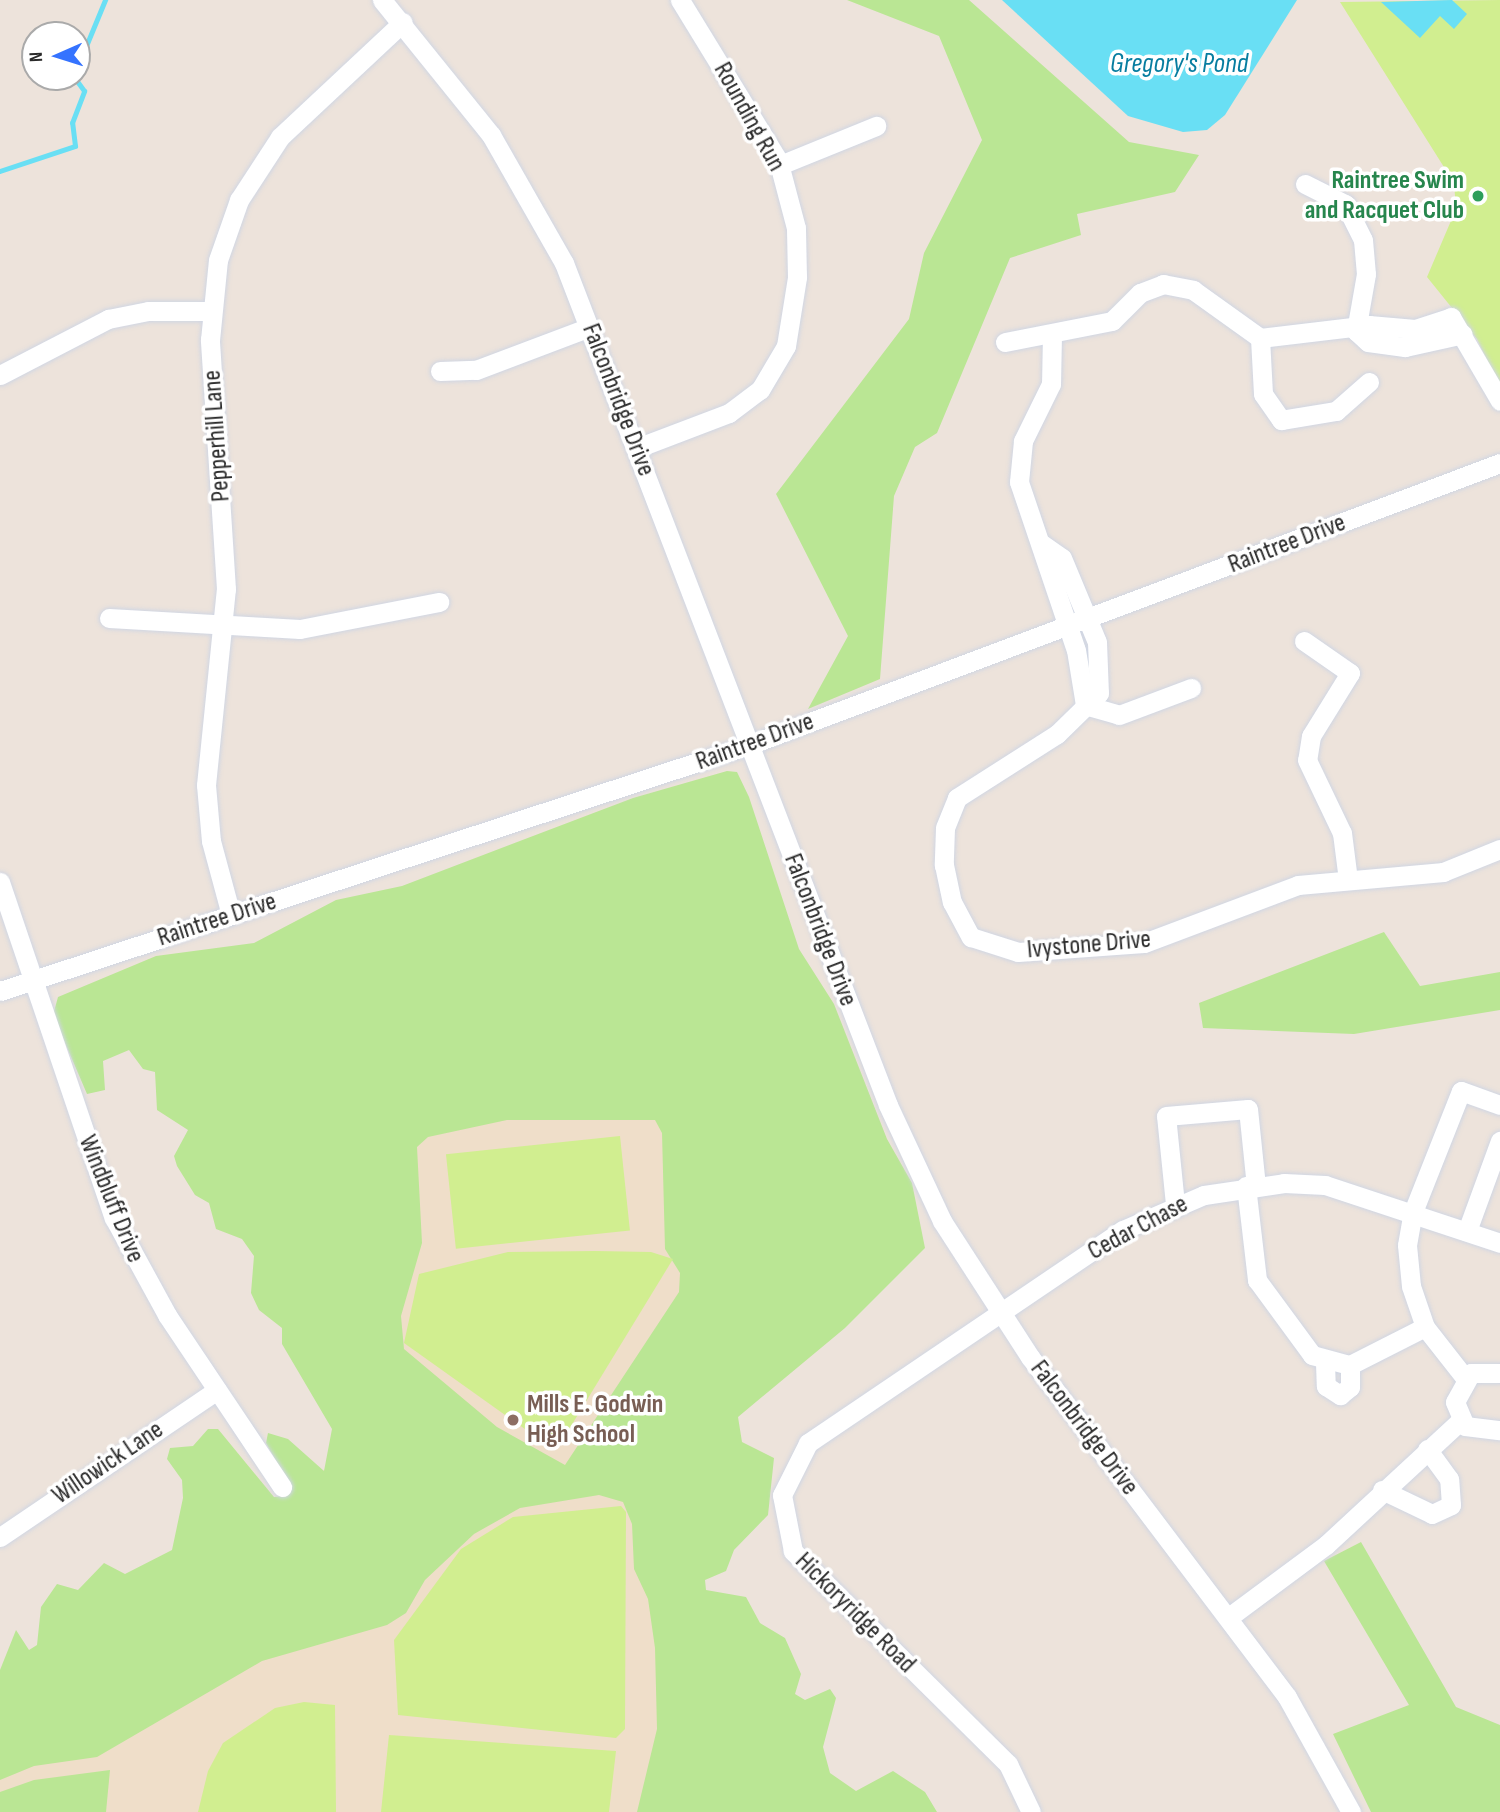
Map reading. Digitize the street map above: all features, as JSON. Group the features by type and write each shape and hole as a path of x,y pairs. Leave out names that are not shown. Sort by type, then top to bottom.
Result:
{"street":[{"name":"Falconbridge Drive","path":"382,0 457,86 514,171 590,327 888,1105 942,1221 1000,1313 1229,1617 1312,1737 1351,1812"},
{"name":"Rounding Run","path":"636,448 729,413 760,390 780,359 798,260 780,164 680,0"},
{"name":"Pepperhill Lane","path":"231,915 211,841 206,785 224,626 210,311 223,240 258,167 311,105 403,23"},
{"path":"780,164 876,126"},
{"path":"1305,184 1345,204 1363,240 1366,274 1356,331"},
{"path":"1005,342 1112,321 1148,289 1175,284 1260,338 1356,331 1369,325 1415,329 1451,317 1464,334 1500,401"},
{"path":"0,375 108,320 148,311 210,311"},
{"path":"440,370 476,370 590,327"},
{"path":"1356,331 1368,342 1405,347 1464,334"},
{"path":"1052,334 1051,384 1027,432 1018,469 1022,498 1042,544 1044,567 1069,626 1085,705 1119,715 1191,688"},
{"path":"1260,338 1263,394 1281,420 1336,411 1369,382"},
{"name":"Raintree Drive","path":"0,991 749,745 1500,463"},
{"name":"Ivystone Drive","path":"1042,544 1062,558 1088,619 1102,671 1099,693 1057,734 957,798 945,828 944,865 952,902 971,937 1018,952 1144,943 1298,885 1443,872 1500,849"},
{"path":"109,618 224,626 333,626 439,602"},
{"path":"1304,642 1350,673 1311,736 1307,760 1342,833 1348,880"},
{"name":"Windbluff Drive","path":"0,882 114,1218 148,1284 282,1487"},
{"path":"1465,1378 1425,1327 1407,1258 1413,1212 1461,1091 1500,1105"},
{"path":"1175,1204 1166,1116 1248,1109 1257,1280 1283,1321 1325,1363 1350,1365 1425,1327"},
{"path":"1467,1231 1500,1141"},
{"name":"Cedar Chase","path":"1000,1313 1123,1230 1175,1204 1251,1186 1325,1185 1500,1243"},
{"name":"Hickoryridge Road","path":"1000,1313 808,1443 785,1480 781,1512 788,1542 804,1567 1008,1763 1031,1812"},
{"path":"1325,1363 1326,1386 1340,1395 1350,1387 1350,1365"},
{"path":"1500,1373 1485,1369 1465,1378 1455,1402 1460,1421 1476,1431 1500,1430"},
{"name":"Willowick Lane","path":"0,1537 217,1390"},
{"path":"1229,1617 1326,1545 1382,1490 1460,1421"},
{"path":"1382,1490 1424,1513 1451,1505 1449,1479 1427,1449"}],"shaded area":[{"name":"Mills E. Godwin High School","path":"713,1077 655,1812 0,1812 0,1676 341,1459 329,1081"}],"green space":[{"path":"847,0 969,0 1129,142 1199,155 1175,192 1077,214 1081,235 1010,258 937,433 915,447 894,496 880,679 808,709 848,636 776,494 909,319 924,253 982,140 939,36"},
{"name":"Raintree Swim and Racquet Club","path":"1500,0 1500,388 1477,339 1427,277 1456,209 1454,183 1340,2"},
{"path":"727,771 737,772 749,797 799,949 834,1004 887,1139 912,1183 925,1248 845,1328 738,1417 742,1442 774,1458 768,1515 734,1550 726,1571 705,1580 706,1590 746,1597 760,1623 785,1638 801,1674 795,1694 805,1700 830,1689 836,1698 823,1747 830,1773 856,1791 893,1771 925,1792 937,1812 637,1812 657,1729 655,1648 648,1599 634,1569 632,1524 623,1502 599,1495 520,1508 474,1534 425,1580 406,1613 387,1625 262,1661 97,1757 34,1766 0,1780 0,1670 16,1630 29,1650 37,1645 41,1607 57,1584 78,1590 104,1563 125,1574 172,1550 183,1498 182,1480 167,1459 170,1448 193,1446 208,1429 218,1429 274,1497 285,1496 290,1486 266,1443 268,1433 288,1439 324,1471 332,1429 282,1344 282,1328 259,1310 251,1293 254,1256 242,1239 216,1229 209,1203 195,1195 177,1166 174,1156 188,1130 157,1110 155,1072 143,1069 129,1050 103,1061 105,1090 87,1094 53,1015 58,997 156,956 254,943 336,900 402,886 633,798","holes":["507,1120 655,1120 662,1133 665,1249 680,1273 679,1292 565,1465 497,1427 404,1349 401,1316 422,1243 417,1147 428,1137"]},
{"path":"1384,932 1420,986 1500,972 1500,1010 1354,1034 1203,1028 1199,1003"},
{"path":"620,1136 630,1230 456,1249 446,1154"},
{"path":"508,1252 651,1252 673,1259 560,1444 546,1444 404,1343 419,1274"},
{"path":"621,1506 626,1512 625,1729 616,1738 398,1715 394,1640 461,1549 513,1517"},
{"path":"1361,1542 1456,1707 1500,1725 1500,1812 1371,1812 1333,1734 1409,1705 1324,1561"},
{"path":"304,1702 335,1705 336,1812 198,1812 208,1771 223,1743 275,1708"},
{"path":"389,1735 616,1751 609,1812 381,1812"},
{"path":"110,1770 106,1812 0,1812 0,1792 34,1780"}],"water":[{"name":"Gregory's Pond","path":"1002,0 1297,0 1225,115 1207,130 1183,132 1128,116"},
{"path":"1452,0 1467,14 1454,29 1440,16 1420,38 1381,2"}],"waterway":[{"path":"91,34 105,0"},
{"path":"0,171 75,146 72,123 84,91"}],"place":[{"name":"Raintree Swim and Racquet Club","path":"1478,196"},
{"name":"Mills E. Godwin High School","path":"513,1420"}]}
